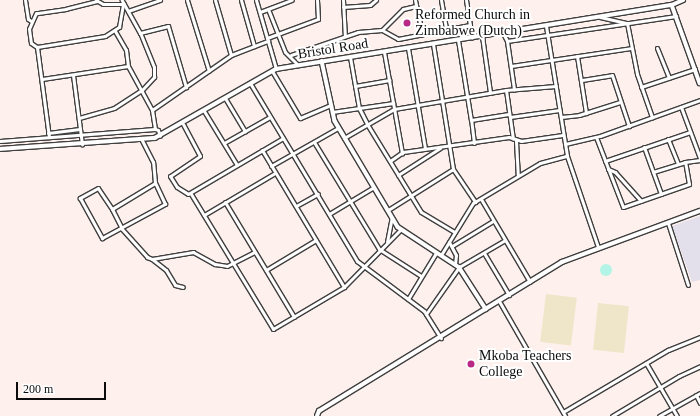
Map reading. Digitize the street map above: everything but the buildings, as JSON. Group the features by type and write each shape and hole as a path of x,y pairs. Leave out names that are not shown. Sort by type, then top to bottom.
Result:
{"street":[{"path":"25,0 28,19 31,21"},
{"path":"96,0 103,4 124,4 120,24 115,30 105,36 37,47 31,43 31,21 36,13 66,9 96,0"},
{"path":"79,118 114,108 142,90 155,74 140,33 122,0"},
{"path":"128,11 160,0"},
{"path":"187,0 209,72"},
{"path":"215,0 231,55"},
{"path":"241,0 254,46"},
{"path":"256,0 274,70 300,118 330,105"},
{"path":"260,12 292,0"},
{"path":"152,110 209,72 231,55 254,46 278,33 318,18 317,0"},
{"path":"343,0 345,36"},
{"path":"343,7 370,5 376,0"},
{"path":"415,0 422,34"},
{"path":"440,0 446,29"},
{"path":"466,0 472,38"},
{"name":"Bristol Road","path":"0,149 142,140 160,136 183,124 274,70 672,5 683,0"},
{"path":"672,5 700,83"},
{"path":"291,55 345,36 382,30 403,10 416,6"},
{"path":"268,9 285,52 291,55 298,65"},
{"path":"507,41 676,16"},
{"path":"600,17 627,23"},
{"path":"627,23 631,48 641,87 652,117"},
{"path":"382,30 398,39 470,25"},
{"path":"140,33 168,26 186,87"},
{"path":"546,26 567,156 598,248"},
{"path":"115,30 126,50 128,66 152,110 154,129"},
{"path":"503,33 507,41 514,89"},
{"path":"482,36 490,92"},
{"path":"458,40 474,143"},
{"path":"433,44 454,169 475,202"},
{"path":"37,47 49,137"},
{"path":"408,48 425,149"},
{"path":"511,66 631,48"},
{"path":"657,48 669,78"},
{"path":"384,52 402,153"},
{"path":"577,56 586,113"},
{"path":"350,57 359,108 367,124 410,196 424,214 454,232"},
{"path":"322,61 330,105 338,128 400,230 457,266 486,309"},
{"path":"42,79 128,66"},
{"path":"641,87 695,69"},
{"path":"73,75 82,144"},
{"path":"582,80 612,76 629,126"},
{"path":"355,86 389,80"},
{"path":"250,83 329,214 364,268 408,299 426,314 441,338"},
{"path":"344,138 394,109 490,92 556,86"},
{"path":"506,90 518,175"},
{"path":"225,98 245,131"},
{"path":"565,144 596,137 700,100"},
{"path":"561,117 586,113 620,102"},
{"path":"332,112 393,103"},
{"path":"653,172 700,159 681,107"},
{"path":"471,120 560,110"},
{"path":"204,111 237,165"},
{"path":"224,143 270,117"},
{"path":"183,124 200,156 170,176 183,192 191,194 272,328 294,317 344,287 400,230"},
{"path":"271,166 338,128"},
{"path":"48,133 80,129"},
{"path":"0,141 154,129 158,130 160,136"},
{"path":"605,161 690,132"},
{"path":"390,161 402,153 425,149 508,137 514,140 563,135"},
{"path":"596,137 622,206 661,194 690,182 685,162"},
{"path":"191,194 283,138"},
{"path":"668,139 678,164"},
{"path":"142,140 152,162 155,183 164,204 122,229 101,237 80,198 98,188 112,209 122,229 142,252 166,270 175,284 183,287"},
{"path":"314,142 381,251 421,276"},
{"path":"398,175 440,148"},
{"path":"644,148 661,194"},
{"path":"262,150 344,287"},
{"path":"441,255 454,232 475,202 540,163 567,156"},
{"path":"608,168 615,172 641,201"},
{"path":"388,210 454,169"},
{"path":"204,215 275,173"},
{"path":"112,209 155,183"},
{"path":"329,214 374,187"},
{"path":"296,206 318,194"},
{"path":"480,199 530,282"},
{"path":"225,202 294,317"},
{"path":"317,416 319,411 441,338 562,262 700,211"},
{"path":"387,244 392,217"},
{"path":"452,246 493,221"},
{"path":"668,223 688,285"},
{"path":"266,270 316,240"},
{"path":"426,314 457,266 484,253 505,240"},
{"path":"449,242 456,255 457,266"},
{"path":"152,259 193,252 215,264 234,264 255,252"},
{"path":"408,299 436,253"},
{"path":"484,253 509,295"},
{"path":"499,301 565,416"},
{"path":"563,412 670,349 700,337"},
{"path":"646,363 677,416"},
{"path":"612,416 660,387 700,366"},
{"path":"659,416 672,407 700,393"},
{"path":"696,395 700,403"}],"shaded area":[{"path":"700,216 700,280 692,282 672,226"},
{"path":"546,294 577,298 571,345 540,342"},
{"path":"598,303 629,306 624,353 593,350"}],"water":[{"path":"604,264 608,264 612,270 608,276 604,276 600,272 600,268"}],"place":[{"name":"Reformed Church in Zimbabwe (Dutch)","path":"407,23"},
{"name":"Mkoba Teachers College","path":"471,364"}]}
